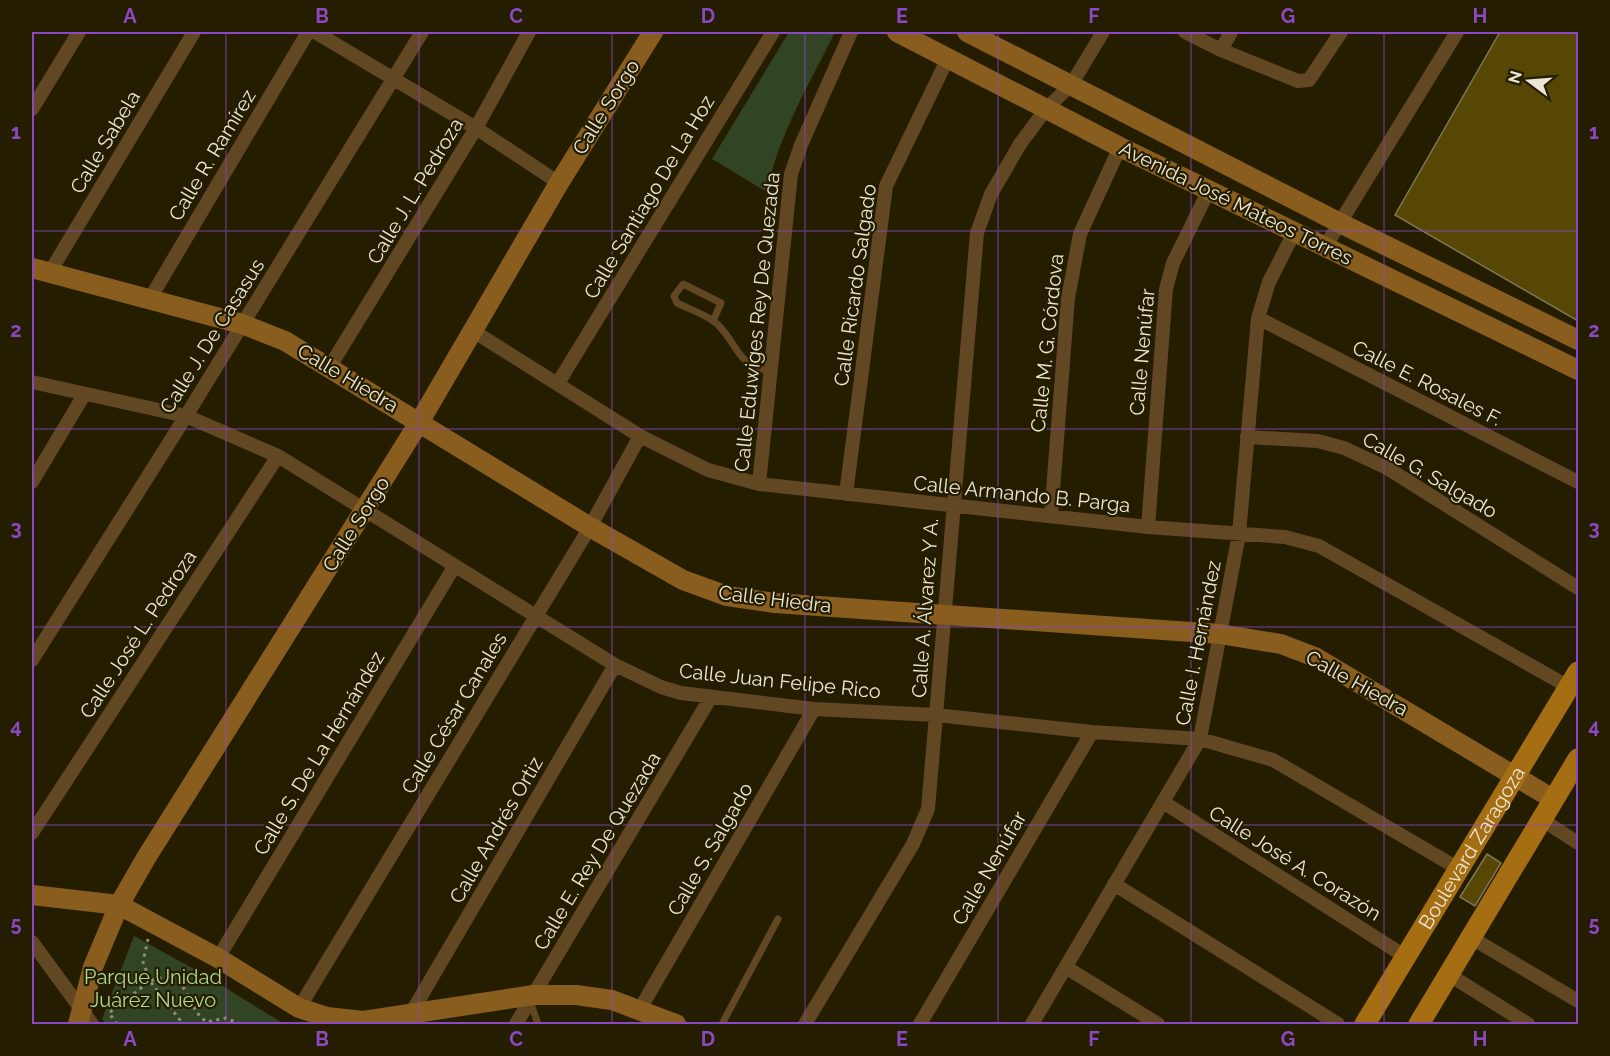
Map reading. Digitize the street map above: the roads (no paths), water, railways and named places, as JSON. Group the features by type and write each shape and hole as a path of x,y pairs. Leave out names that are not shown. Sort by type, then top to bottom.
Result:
{"main road":[{"name":"Boulevard Zaragoza","path":"1365,1024 1574,680"},
{"path":"1419,1024 1578,759"}],"street":[{"path":"32,109 79,32"},
{"name":"Calle Sabela","path":"41,270 194,32"},
{"name":"Calle R. Ramírez","path":"151,297 308,32"},
{"path":"315,32 476,128 559,183"},
{"name":"Calle J. De Casasus","path":"32,660 186,416 422,32"},
{"name":"Calle J. L. Pedroza","path":"329,368 476,128 529,32"},
{"name":"Calle Sorgo","path":"84,1020 93,967 119,905 146,858 420,421 559,183 653,32"},
{"name":"Calle Santiago De La Hoz","path":"558,383 773,32"},
{"name":"Calle Eduwiges Rey De Quezada","path":"759,484 791,174 801,145 852,32"},
{"name":"Avenida José Mateos Torres","path":"897,32 1120,147 1578,370"},
{"name":"Avenida José Mateos Torres","path":"967,32 1340,223 1578,340"},
{"name":"Calle A. Álvarez Y A.","path":"805,1024 920,829 927,809 977,233 992,194 1020,144 1046,109 1071,86 1103,32"},
{"path":"1185,32 1291,80 1309,80 1341,32"},
{"path":"1221,50 1231,32"},
{"path":"1326,247 1457,32"},
{"name":"Calle Ricardo Salgado","path":"846,494 886,186 948,58"},
{"name":"Calle M. G. Córdova","path":"1051,516 1068,298 1080,234 1120,147"},
{"name":"Calle Nenúfar","path":"1148,527 1166,289 1173,263 1209,190"},
{"name":"Calle I. Hernández","path":"1032,1024 1200,739 1239,534 1258,318 1269,282 1295,231"},
{"name":"Calle Hiedra","path":"41,270 151,297 242,324 285,342 420,421 590,527 683,580 727,596 775,603 1220,634 1281,644 1315,657 1517,775 1553,799"},
{"name":"Calle E. Rosales F.","path":"1258,318 1578,482"},
{"name":"Calle Armando B. Parga","path":"473,331 640,436 708,470 759,484 1148,527 1285,537 1319,546 1574,680"},
{"name":"Calle Juan Felipe Rico","path":"32,382 186,416 278,456 615,665 660,687 681,693 814,709 936,715 1092,732 1200,739 1274,760 1459,869"},
{"path":"32,482 84,395"},
{"name":"Calle César Canales","path":"299,1008 590,527 640,436"},
{"name":"Calle G. Salgado","path":"1247,437 1318,441 1355,453 1387,468 1578,588"},
{"name":"Calle José L. Pedroza","path":"32,833 278,456"},
{"name":"Calle S. De La Hernández","path":"218,958 454,567"},
{"name":"Calle Andrés Ortiz","path":"410,1015 615,665"},
{"name":"Calle E. Rey De Quezada","path":"516,1024 711,697"},
{"name":"Calle S. Salgado","path":"640,1009 814,709"},
{"name":"Calle Nenúfar","path":"920,1024 1092,732"},
{"name":"Calle José A. Corazón","path":"1163,802 1406,957"},
{"path":"1541,819 1578,843"},
{"path":"1114,884 1338,1024"},
{"path":"32,895 119,905 218,958 299,1008 327,1017 363,1021 532,998 596,996 640,1009 676,1024"},
{"path":"1470,937 1578,1001"},
{"path":"32,942 84,1020"},
{"path":"1067,968 1158,1024"},
{"path":"1448,974 1528,1024"}],"lane":[{"path":"713,321 721,303 683,284 674,300 713,321 721,328 742,360 758,370 771,372"},
{"path":"722,1024 778,919"},
{"path":"532,998 538,1024"}],"park label":[{"name":"Parque Unidad Juárez Nuevo","path":"153,988"}]}
